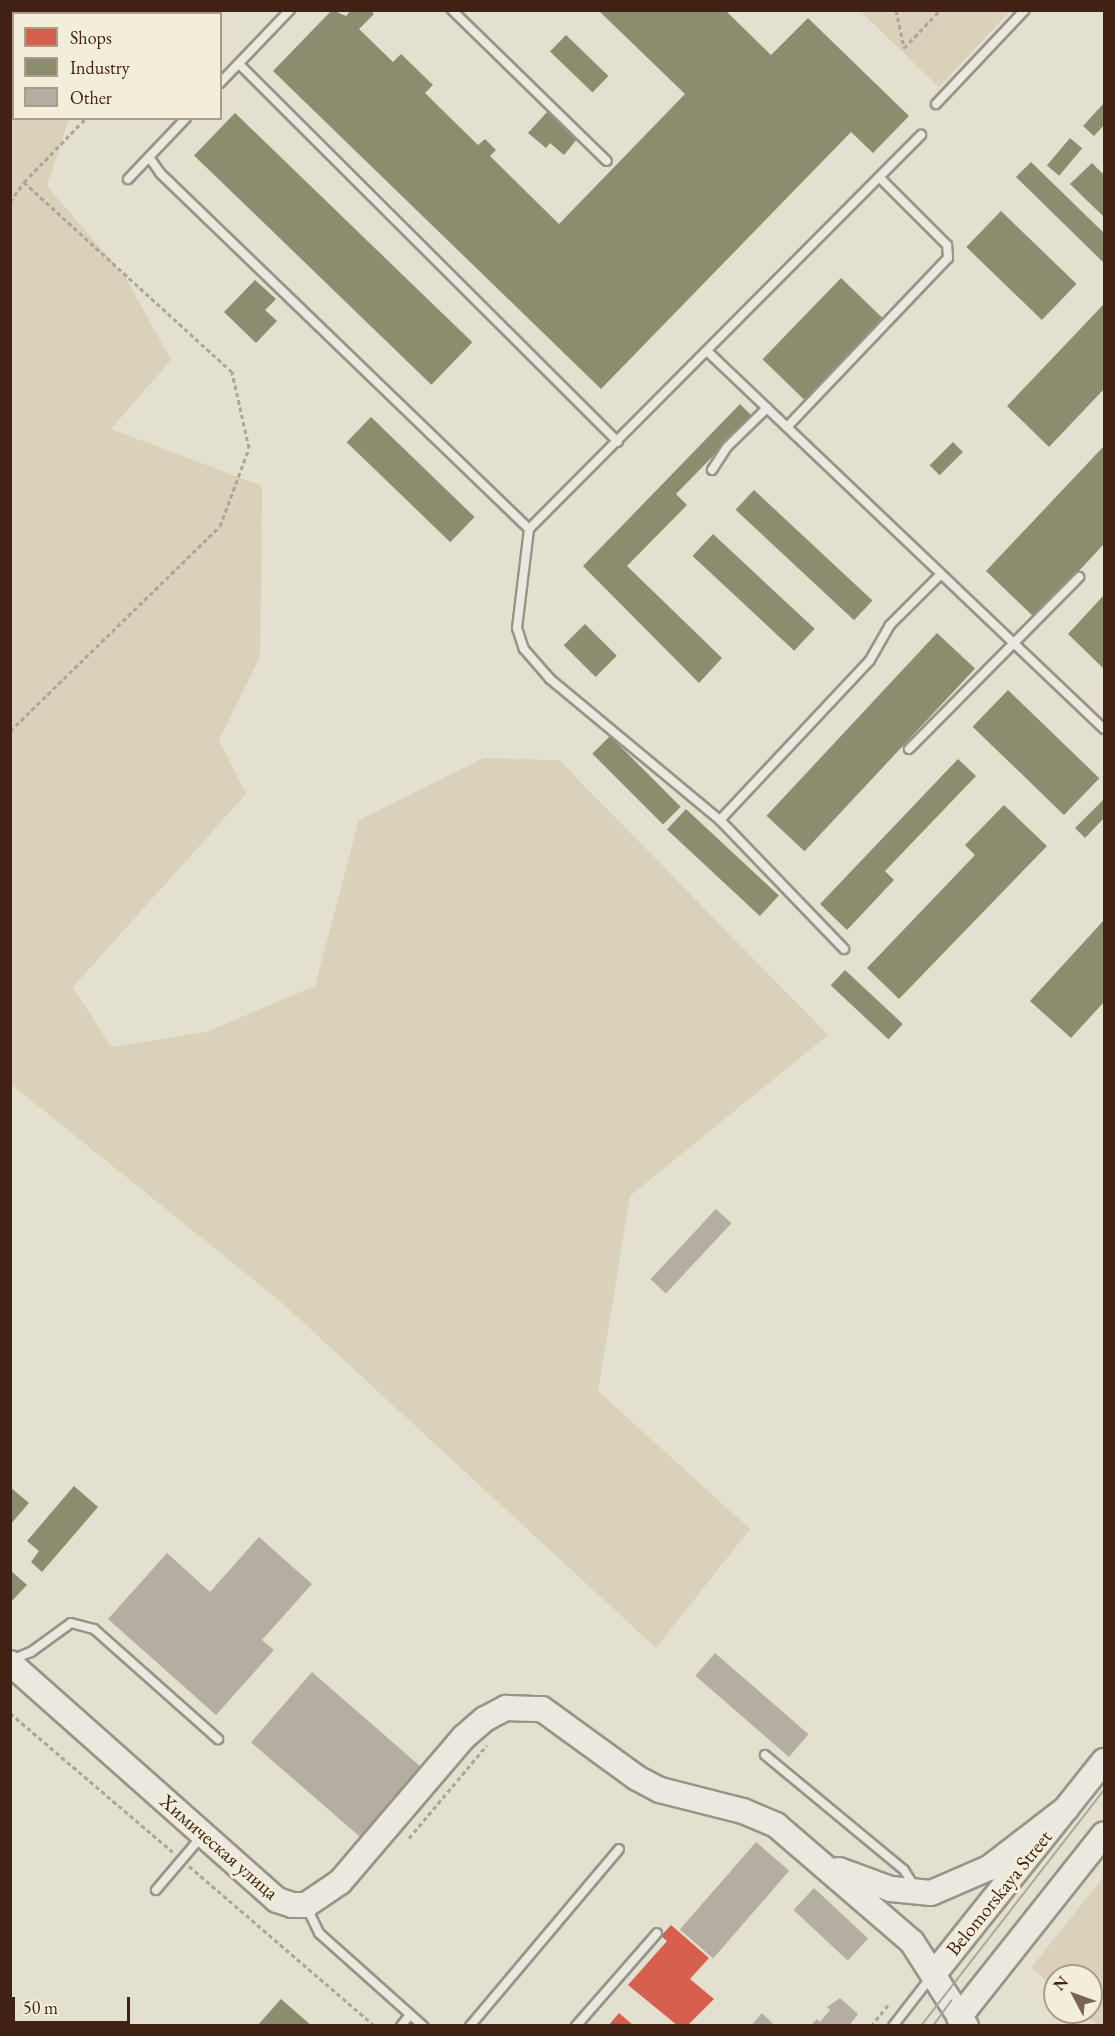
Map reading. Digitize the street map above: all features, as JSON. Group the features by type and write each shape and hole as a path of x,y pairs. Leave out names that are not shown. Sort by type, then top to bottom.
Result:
{"main road":[{"name":"Химическая улица","path":"10,1661 277,1900 306,1905"},
{"path":"306,1905 340,1882 464,1737 485,1719 506,1708 525,1706 560,1718 637,1778 660,1790 742,1811 776,1825 894,1924 933,1975 959,2023 1104,1834"},
{"name":"Belomorskaya Street","path":"933,1975 1104,1761"},
{"path":"818,1860 891,1890 931,1893 977,1875 1067,1808"}],"lane":[{"path":"222,80 290,10"},
{"path":"452,10 608,161"},
{"path":"936,104 1025,10"},
{"path":"239,64 618,442"},
{"path":"128,179 184,120"},
{"path":"844,949 720,820 550,679 524,649 517,628 529,529 921,135"},
{"path":"149,157 160,173 529,529"},
{"path":"787,427 948,258 948,245 879,177"},
{"path":"707,351 1104,729"},
{"path":"712,470 727,447 767,408"},
{"path":"720,820 870,660 890,625 941,574"},
{"path":"909,749 1012,641 1079,577"},
{"path":"10,1661 31,1652 72,1623 94,1629 218,1739"},
{"path":"765,1755 904,1870 917,1893"},
{"path":"156,1890 203,1835"},
{"path":"470,2025 619,1848"},
{"name":"Химическая улица","path":"306,1905 319,1933 423,2025"},
{"path":"576,2025 657,1933"},
{"name":"Belomorskaya Street","path":"893,2025 933,1975"},
{"path":"400,2025 410,2014"}],"path":[{"path":"896,10 904,48 940,10"},
{"path":"10,202 24,182 84,120"},
{"path":"10,731 220,526 249,448 232,372 24,182"},
{"path":"10,1713 375,2025"},
{"path":"409,1838 492,1739"},
{"path":"871,2025 888,2005"}],"shaded area":[{"path":"10,11 135,11 12,12 12,120 69,120 47,186 126,278 171,360 111,429 262,486 260,657 219,740 246,794 73,987 111,1047 206,1032 315,986 359,820 484,758 559,760 828,1035 630,1196 598,1391 750,1529 656,1648 281,1302 11,1084"},
{"path":"860,11 1010,11 939,87"},
{"path":"1104,1876 1104,2025 1097,2024 1103,2024 1103,1964 1043,1964 1043,1978 1031,1968"}],"building: Shops":[{"path":"671,1925 709,1958 690,1979 714,1999 687,2026 678,2026 628,1985 667,1941 661,1936"},
{"path":"619,2013 634,2026 608,2026"}],"building: Industry":[{"path":"332,10 346,16 351,10 370,10 374,14 359,29 393,62 401,54 433,85 425,93 478,145 485,139 496,150 490,156 559,224 685,94 598,10 725,10 771,55 808,18 909,116 873,153 851,132 601,389 273,71"},
{"path":"566,35 608,76 592,93 550,52"},
{"path":"1104,103 1104,125 1094,136 1083,126"},
{"path":"547,112 578,138 564,155 550,143 546,148 528,133"},
{"path":"235,113 472,342 431,385 194,155"},
{"path":"1070,138 1082,148 1059,176 1047,166"},
{"path":"1031,162 1104,233 1104,263 1016,177"},
{"path":"1092,163 1104,175 1104,217 1070,184"},
{"path":"1001,211 1077,284 1042,320 966,247"},
{"path":"841,278 885,320 806,402 763,359"},
{"path":"255,280 276,299 265,310 277,321 256,343 224,312"},
{"path":"1104,304 1104,389 1049,447 1007,406"},
{"path":"740,404 752,416 676,494 687,505 627,566 722,658 699,683 583,566"},
{"path":"371,417 475,517 450,542 347,442"},
{"path":"953,442 963,452 940,475 930,465"},
{"path":"1104,446 1104,544 1035,618 986,571"},
{"path":"754,490 872,600 854,620 736,510"},
{"path":"713,534 815,629 794,651 693,556"},
{"path":"1104,595 1104,669 1068,634"},
{"path":"585,624 617,656 596,677 564,645"},
{"path":"937,633 975,668 805,851 767,816"},
{"path":"1008,690 1099,778 1064,815 973,727"},
{"path":"610,736 681,807 663,824 592,754"},
{"path":"958,759 976,776 885,871 894,880 847,930 820,904"},
{"path":"1104,799 1104,818 1085,838 1075,828"},
{"path":"1004,805 1047,846 899,999 867,968 975,855 965,845"},
{"path":"686,809 779,896 760,916 667,829"},
{"path":"1104,920 1104,1002 1071,1038 1030,1001"},
{"path":"845,970 903,1024 888,1039 831,985"},
{"path":"74,1486 98,1507 42,1572 31,1562 39,1551 27,1541"},
{"path":"10,1487 29,1503 10,1525"},
{"path":"10,1570 27,1585 10,1603"},
{"path":"281,1999 312,2026 257,2026"}],"building: Other":[{"path":"716,1209 731,1223 666,1294 651,1279"},
{"path":"259,1537 312,1584 262,1640 274,1650 216,1715 108,1619 167,1553 210,1592"},
{"path":"715,1653 809,1734 789,1757 695,1676"},
{"path":"312,1672 421,1767 360,1837 251,1742"},
{"path":"756,1842 789,1871 713,1958 680,1930"},
{"path":"814,1888 868,1938 848,1960 794,1910"},
{"path":"840,1998 858,2014 849,2026 812,2024 817,2019 820,2022 830,2010 827,2007"},
{"path":"762,2013 775,2026 751,2026"}],"tram line":[{"path":"921,2026 1104,1790"},
{"path":"933,2026 951,2001"}]}
